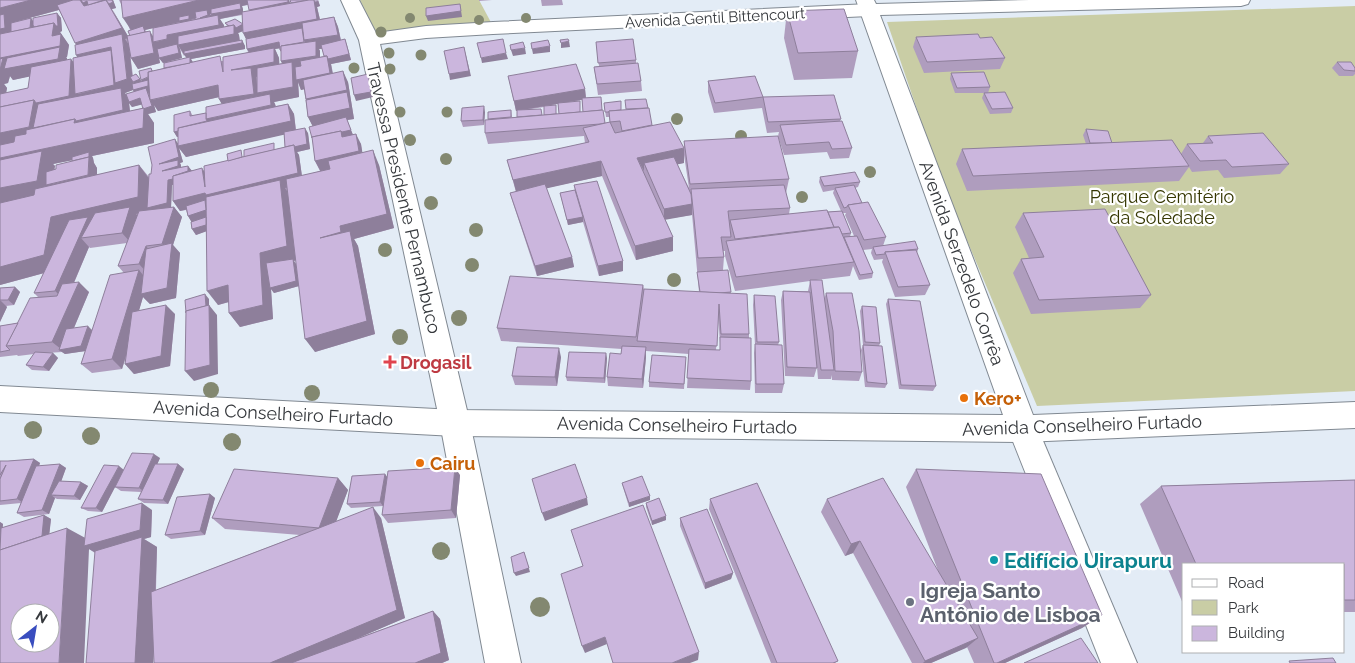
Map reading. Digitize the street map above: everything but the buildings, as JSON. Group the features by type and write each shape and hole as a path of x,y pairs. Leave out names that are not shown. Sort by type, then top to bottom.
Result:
{"main road":[{"name":"Travessa Presidente Pernambuco","path":"350,0 369,40 455,423 504,663"},
{"name":"Avenida Gentil Bittencourt","path":"369,40 426,32 605,14 867,5 1241,0"},
{"name":"Avenida Serzedelo Corrêa","path":"867,5 1024,429 1119,663"},
{"name":"Avenida Conselheiro Furtado","path":"0,399 455,423 1024,429 1355,415"}],"green space":[{"path":"360,0 479,0 494,28 376,34"},
{"name":"Parque Cemitério da Soledade","path":"1355,6 1355,391 1037,406 941,179 887,22"}],"place":[{"name":"Drogasil","path":"390,362"},
{"name":"Kero+","path":"964,398"},
{"name":"Cairu","path":"420,463"},
{"name":"Edifício Uirapuru","path":"994,560"},
{"name":"Igreja Santo Antônio de Lisboa","path":"910,602"}]}
